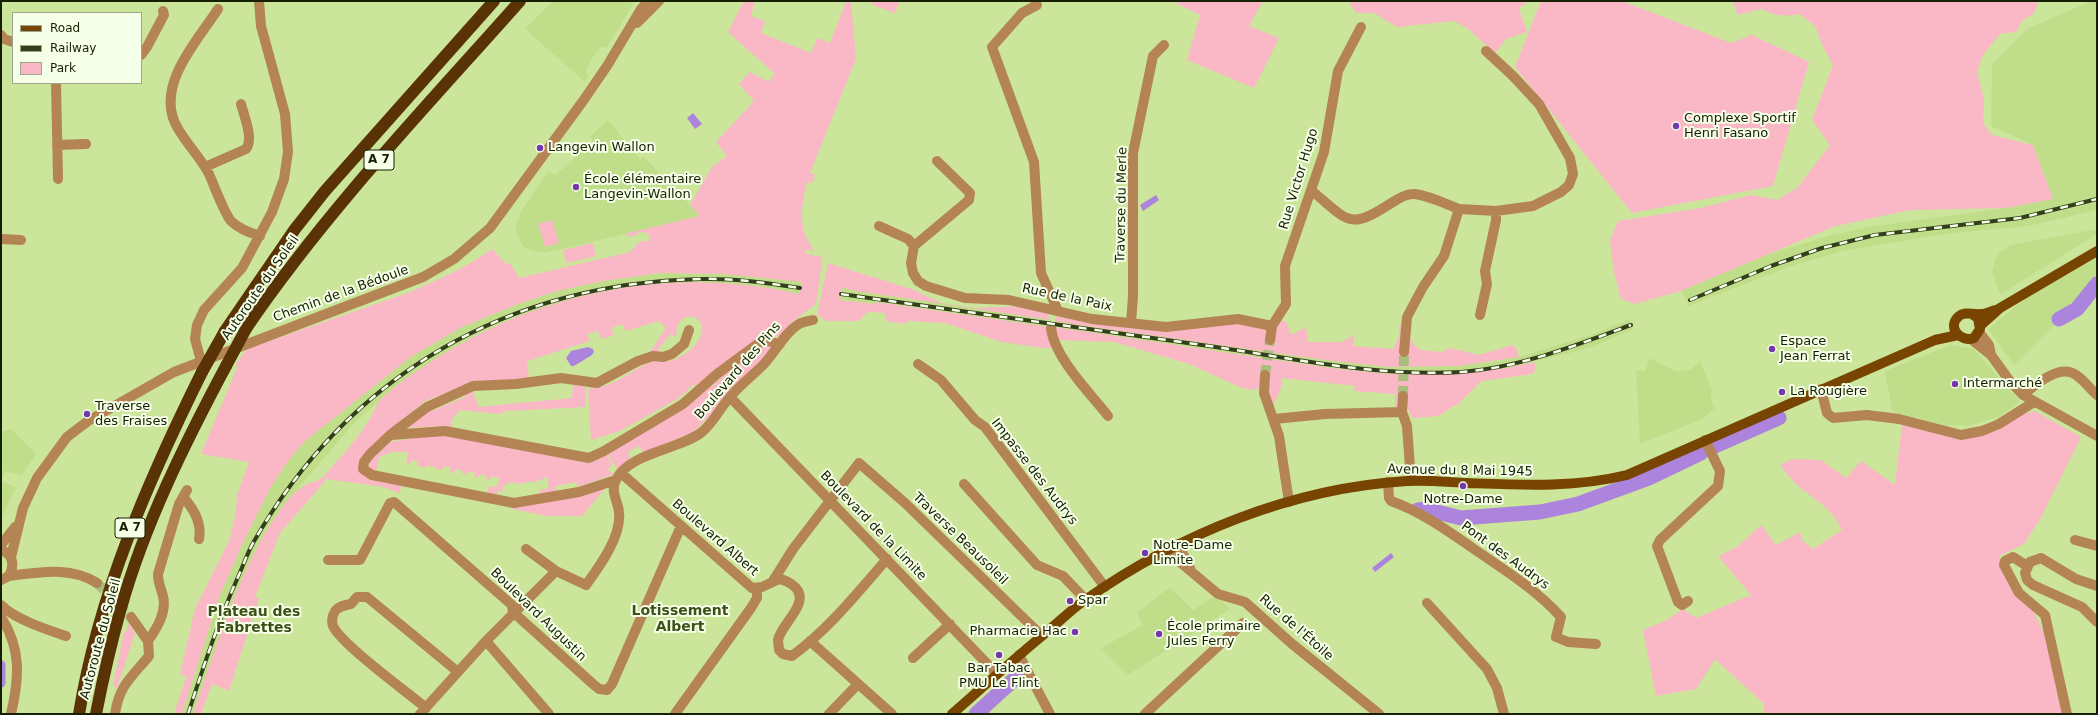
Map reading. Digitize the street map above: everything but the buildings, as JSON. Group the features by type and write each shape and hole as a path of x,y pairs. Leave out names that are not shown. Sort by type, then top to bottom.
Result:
{"highway":[{"name":"Autoroute du Soleil","path":"79,714 104,608 128,533 201,367 295,229 321,197 494,1"},
{"name":"Autoroute du Soleil","path":"96,714 121,606 144,539 176,465 247,327 301,252 341,203 520,1"}],"main road":[{"path":"2000,308 1971,339 1966,339 1958,335 1954,324 1963,314 1982,314 2000,308 2097,251"},
{"path":"1972,314 1978,318 1980,329"},
{"name":"Avenue du 8 Mai 1945","path":"1935,340 1954,324"},
{"name":"Avenue du 8 Mai 1945","path":"952,714 1018,655 1086,600 1167,549 1230,522 1289,502 1342,489 1388,482 1410,481 1538,485 1576,484 1627,475 1935,340 1958,335"}],"street":[{"path":"201,367 195,339 197,324 204,310 242,268 272,212 284,179 288,152 286,114 261,26 259,1"},
{"name":"Chemin de la Bédoule","path":"1,545 10,535 19,520 37,478 67,437 88,421 174,372 201,367 423,277 454,259 490,228 499,217 583,101 648,1"},
{"name":"Chemin de la Bédoule","path":"628,33 659,1"},
{"path":"1038,5 1022,13 992,47 1034,162 1041,273 1054,317 1052,339 1071,369 1108,416"},
{"path":"218,9 187,56 175,78 170,101 175,122 191,149 205,167 230,220 246,231 260,236"},
{"path":"142,53 147,48 164,15 163,11"},
{"name":"Rue Victor Hugo","path":"1270,340 1272,326 1286,304 1285,266 1312,191 1324,152 1338,70 1361,27"},
{"path":"1,35 4,39 12,42"},
{"name":"Traverse du Merle","path":"1131,323 1133,296 1133,153 1153,56 1164,44"},
{"path":"1312,191 1343,217 1352,220 1368,218 1403,196 1415,194 1459,209 1496,211 1533,206 1550,199 1569,185 1573,174 1570,158 1539,104 1513,76 1486,51"},
{"path":"56,84 58,179"},
{"path":"205,167 246,149 248,146 249,139 241,104"},
{"path":"57,145 86,144"},
{"path":"879,226 908,239 914,246 970,200 970,193 937,161"},
{"path":"1404,352 1407,317 1423,287 1444,256 1459,209"},
{"path":"1480,315 1487,284 1485,271 1496,220 1496,211"},
{"path":"1,239 21,240"},
{"name":"Rue de la Paix","path":"914,246 911,263 913,273 918,281 926,286 966,298 1009,300 1054,317 1092,319 1166,327 1238,319 1272,326"},
{"name":"Boulevard des Pins","path":"618,477 628,466 642,458 662,452 701,432 720,413 730,397 763,364 800,323 813,320"},
{"path":"1980,329 1991,355"},
{"path":"618,477 579,492 514,503 367,473 363,469 364,462 370,454 390,435 427,407 473,386 516,384 560,378 597,383 638,361 653,356 663,357 672,354 684,344 689,330"},
{"path":"1971,339 1991,355 2009,380 2023,395 2097,436"},
{"path":"390,435 445,431 589,458 600,454 683,404 717,374 763,340 780,344"},
{"name":"Impasse des Audrys","path":"918,364 940,380 975,420 986,427 1105,587"},
{"path":"2023,395 2040,382 2059,372 2069,371 2076,374 2097,395"},
{"path":"1265,375 1264,393 1274,419 1282,452 1289,502"},
{"path":"1821,389 1827,413 1833,418 1867,416 1907,421 1934,430 1961,435 1982,431 1999,424 2034,402"},
{"path":"1403,396 1402,412 1407,426 1410,481"},
{"name":"Boulevard de la Limite","path":"730,397 997,674"},
{"path":"1274,419 1332,413 1402,412"},
{"path":"1688,601 1682,605 1678,602 1657,546 1660,540 1718,486 1720,471 1705,440"},
{"name":"Traverse Beausoleil","path":"830,500 860,463 904,503 1042,636"},
{"path":"526,549 556,571 586,585 602,563 619,528 619,512 613,490 618,477"},
{"name":"Boulevard Albert","path":"618,477 681,526 752,588 757,588 773,581 785,580 793,585 798,591 800,598 798,606 778,640 779,650 783,654 792,656 810,641 841,611 887,559"},
{"name":"Pont des Audrys","path":"1388,482 1389,498 1391,501 1420,514 1445,529 1538,593 1561,617 1556,637 1568,642 1596,644"},
{"path":"964,484 1037,565 1063,576 1086,600"},
{"path":"148,641 158,626 165,605 158,584 158,574 179,504 185,494 199,523 199,539"},
{"path":"773,581 778,571 830,500"},
{"name":"Boulevard Augustin","path":"328,560 360,560 390,503 394,502 512,605 513,612 593,684 599,689 607,690 612,684 681,526"},
{"name":"Chemin de la Bédoule","path":"4,581 12,560 19,520"},
{"path":"2074,540 2097,546"},
{"name":"Rue de l'Étoile","path":"1178,544 1192,572"},
{"name":"Rue de l'Étoile","path":"1167,549 1175,558 1218,594 1245,602 1291,643 1379,714"},
{"path":"1,550 12,560 32,572"},
{"path":"2027,566 2013,557 2005,560 2004,565 2019,592 2045,615 2067,714"},
{"path":"2097,586 2076,579 2041,558 2030,562 2027,566 2025,574 2027,580 2033,585 2082,608 2097,622"},
{"path":"458,672 367,597 357,597 351,604 345,604 336,609 332,616 332,624 336,632 423,711 513,612 556,571"},
{"path":"4,581 32,572 71,572 86,576 97,583"},
{"path":"675,714 751,608 757,598 757,588"},
{"path":"1427,603 1487,670 1497,688 1504,714"},
{"path":"1,605 9,612 66,636"},
{"path":"1,617 11,638 18,671 11,714"},
{"path":"115,714 119,693 124,684 149,656 148,641 130,617"},
{"path":"1145,714 1243,623"},
{"path":"913,658 950,624"},
{"path":"486,641 549,714"},
{"path":"810,641 892,714"},
{"path":"1018,655 1050,714"},
{"path":"829,714 858,684"}],"shaded area":[{"path":"553,1 635,1 607,47 600,48 591,60 586,71 588,77 585,82 525,29"},
{"path":"2091,1 2097,1 2097,210 2029,226 1945,234 1842,251 1791,266 1689,306 1681,291 1769,254 1828,236 1868,227 2006,208 2053,199 2033,145 1991,126 1992,64 2027,29"},
{"path":"693,113 702,124 695,129 687,118"},
{"name":"École élémentaire Langevin-Wallon","path":"608,120 640,159 644,157 701,216 545,253 532,251 525,248 520,242 515,229 522,209 549,171 555,175 593,142 590,136"},
{"path":"1156,195 1159,200 1143,211 1140,205"},
{"path":"2097,229 2097,234 2000,295 1992,272 1997,254 2011,245"},
{"path":"2097,258 2097,282 2014,365 1988,329 2022,301"},
{"path":"660,273 725,274 802,282 799,295 760,287 699,283 667,283 610,290 512,318 471,337 406,379 356,421 283,506 259,545 229,614 193,714 182,714 219,597 247,534 271,487 288,461 305,441 412,356 462,327 518,304 557,291 603,281"},
{"path":"841,287 1051,320 1050,327 876,302 875,304 840,300"},
{"path":"1630,319 1634,329 1592,347 1570,353 1507,368 1476,372 1424,375 1389,374 1331,368 1054,327 1055,321 1325,360 1389,367 1436,367 1493,362 1519,357 1591,335"},
{"path":"1950,345 1974,349 2020,402 1998,417 1967,426 1950,425 1948,427 1915,417 1913,419 1892,411 1885,371"},
{"path":"588,347 593,349 594,352 592,355 574,366 571,366 566,358 571,351"},
{"path":"1650,358 1677,372 1691,369 1700,361 1712,389 1711,399 1715,408 1703,419 1640,444 1636,371 1645,371"},
{"path":"11,429 36,454 22,475 5,471 1,481 1,432"},
{"path":"1,481 16,487 1,519"},
{"path":"1391,553 1394,557 1375,572 1372,568"},
{"name":"École primaire Jules Ferry","path":"1170,587 1193,610 1215,596 1230,609 1128,675 1101,648 1143,625 1137,613"}],"green space":[{"path":"744,1 755,1 751,16 765,21 761,33 811,53 817,38 830,43 846,1 851,1 856,59 810,173 815,175 813,183 807,182 803,202 803,229 814,252 807,249 805,252 809,255 821,256 822,263 816,304 792,322 781,337 766,335 736,356 694,389 695,383 679,398 620,431 591,440 588,391 590,388 614,382 652,361 668,361 677,359 685,354 695,345 701,334 702,328 698,319 689,317 682,319 677,325 676,338 671,334 658,349 663,353 650,352 666,328 659,321 626,331 622,324 611,328 614,335 602,339 597,331 587,334 590,341 527,361 529,378 471,383 425,401 390,430 361,466 402,486 399,493 384,487 327,479 280,533 255,597 259,598 229,691 212,684 201,714 193,714 231,606 254,553 268,529 283,506 300,488 319,480 327,473 359,435 380,400 404,380 445,353 485,331 528,313 572,299 616,289 662,283 708,282 754,286 799,294 802,282 725,274 660,273 603,281 557,291 518,304 462,327 412,356 305,441 288,461 271,487 247,534 219,597 182,714 174,714 186,678 186,676 180,674 195,609 229,541 236,513 237,495 249,462 201,454 237,368 236,364 247,349 410,292 462,268 492,249 507,265 510,263 519,278 630,252 640,241 648,242 650,236 647,233 640,232 632,237 624,234 700,216 690,205 712,167 727,156 716,142 754,101 739,84 750,72 768,82 775,74 728,32"},
{"path":"868,1 900,1 895,13 875,6"},
{"path":"1172,1 1263,1 1249,26 1279,38 1254,88 1187,60 1200,15"},
{"path":"1348,1 1528,1 1519,9 1527,32 1506,39 1495,53 1467,28 1454,21 1397,27 1374,13 1356,13"},
{"name":"Complexe Sportif Henri Fasano","path":"1541,1 1622,1 1731,43 1752,35 1809,62 1773,186 1632,213 1515,67"},
{"path":"1732,1 2039,1 2034,13 2022,21 2016,32 2000,34 1983,55 1977,72 1984,99 1983,123 1992,135 2033,145 2053,199 2006,208 1910,210 1835,226 1681,291 1635,304 1621,299 1614,272 1610,240 1618,221 1701,208 1751,195 1777,200 1797,188 1830,145 1812,120 1833,65 1823,47 1816,27 1800,14 1780,15 1761,9 1738,15"},
{"path":"552,220 559,243 545,247 538,224"},
{"path":"593,243 596,256 566,263 563,250"},
{"path":"828,263 914,290 941,303 975,308 1024,306 1047,312 1050,320 850,290 842,287 840,300 875,304 876,302 1050,327 1047,336 1053,348 1002,342 945,323 909,321 906,322 906,324 885,321 885,313 867,312 859,321 826,321 817,315"},
{"path":"1057,316 1106,325 1237,323 1267,329 1274,336 1280,320 1287,323 1291,335 1306,327 1308,342 1342,342 1354,335 1353,346 1393,349 1399,337 1399,325 1401,325 1401,349 1410,338 1415,346 1421,350 1442,352 1450,348 1479,355 1512,345 1517,349 1519,357 1457,366 1389,367 1325,360 1086,326 1055,321"},
{"path":"1054,327 1331,368 1389,374 1451,374 1507,368 1534,362 1536,368 1533,374 1482,381 1456,406 1453,406 1439,416 1412,418 1407,407 1399,404 1397,408 1395,408 1395,394 1354,391 1355,386 1282,378 1281,388 1273,406 1260,385 1257,390 1242,388 1189,364 1114,342 1058,340"},
{"path":"761,344 771,346 772,350 714,412 693,432 644,453 639,446 628,452 630,459 617,469 607,453 705,387 712,386 721,378 720,376"},
{"path":"573,384 585,387 586,407 505,411 499,414 460,410 452,419 451,427 441,426 407,428 431,408 432,411 465,397 465,393 474,391 473,398 476,398 478,407 572,398"},
{"path":"2035,411 2081,437 2039,521 2024,544 1999,556 2015,596 2032,609 2044,633 2065,714 1765,714 1763,703 1715,659 1696,689 1656,696 1643,630 1665,621 1683,609 1696,618 1751,595 1718,556 1737,547 1761,525 1776,545 1800,532 1802,540 1813,549 1842,530 1827,508 1796,484 1780,465 1792,459 1821,460 1846,478 1861,461 1895,485 1902,424 1948,435"},
{"path":"442,434 587,463 593,462 606,453 612,464 608,471 614,474 578,487 576,482 556,486 556,492 540,494 540,490 549,488 547,477 533,483 533,481 519,484 509,482 508,485 504,484 503,492 498,490 497,496 487,494 489,486 497,487 499,478 491,476 490,480 486,479 487,476 479,474 478,478 474,477 475,473 467,471 466,475 462,474 463,471 455,469 454,473 450,472 451,468 443,466 442,470 427,465 426,468 418,466 418,462 411,460 410,464 406,463 408,452 392,452 379,457 376,471 368,468 370,459 388,442"},
{"path":"608,485 582,516 547,516 508,508"},
{"path":"128,623 135,633 117,688 113,686 124,632 126,632"}],"waterway":[{"path":"2059,319 2077,309 2097,284"},
{"path":"1715,446 1779,418"},
{"path":"1418,510 1425,509 1461,518 1540,512 1578,504 1649,478 1701,453"},
{"path":"1,665 1,683"},
{"path":"976,714 1020,674"}],"tunnel":[{"path":"1265,375 1270,340"},
{"path":"1403,396 1404,352"},
{"path":"97,583 131,617"}],"railway":[{"path":"1690,300 1771,266 1822,248 1875,235 2020,218 2097,199"},
{"path":"188,714 217,628 253,543 292,484 336,431 386,387 441,350 500,320 563,298 630,285 701,279 738,280 800,288"},
{"path":"841,294 1216,347 1307,362 1399,372 1461,372 1504,366 1548,354 1631,325"}],"place":[{"name":"Complexe Sportif Henri Fasano","path":"1676,126"},
{"name":"Langevin Wallon","path":"540,148"},
{"name":"École élémentaire Langevin-Wallon","path":"576,187"},
{"name":"Espace Jean Ferrat","path":"1772,349"},
{"name":"Intermarché","path":"1955,384"},
{"name":"La Rougière","path":"1782,392"},
{"name":"Traverse des Fraises","path":"87,414"},
{"name":"Notre-Dame","path":"1463,486"},
{"name":"Notre-Dame Limite","path":"1145,553"},
{"name":"Spar","path":"1070,601"},
{"name":"Pharmacie Hac","path":"1075,632"},
{"name":"École primaire Jules Ferry","path":"1159,634"},
{"name":"Bar Tabac PMU Le Flint","path":"999,655"}],"district":[{"name":"Plateau des Fabrettes","path":"254,620"},
{"name":"Lotissement Albert","path":"680,620"}]}
